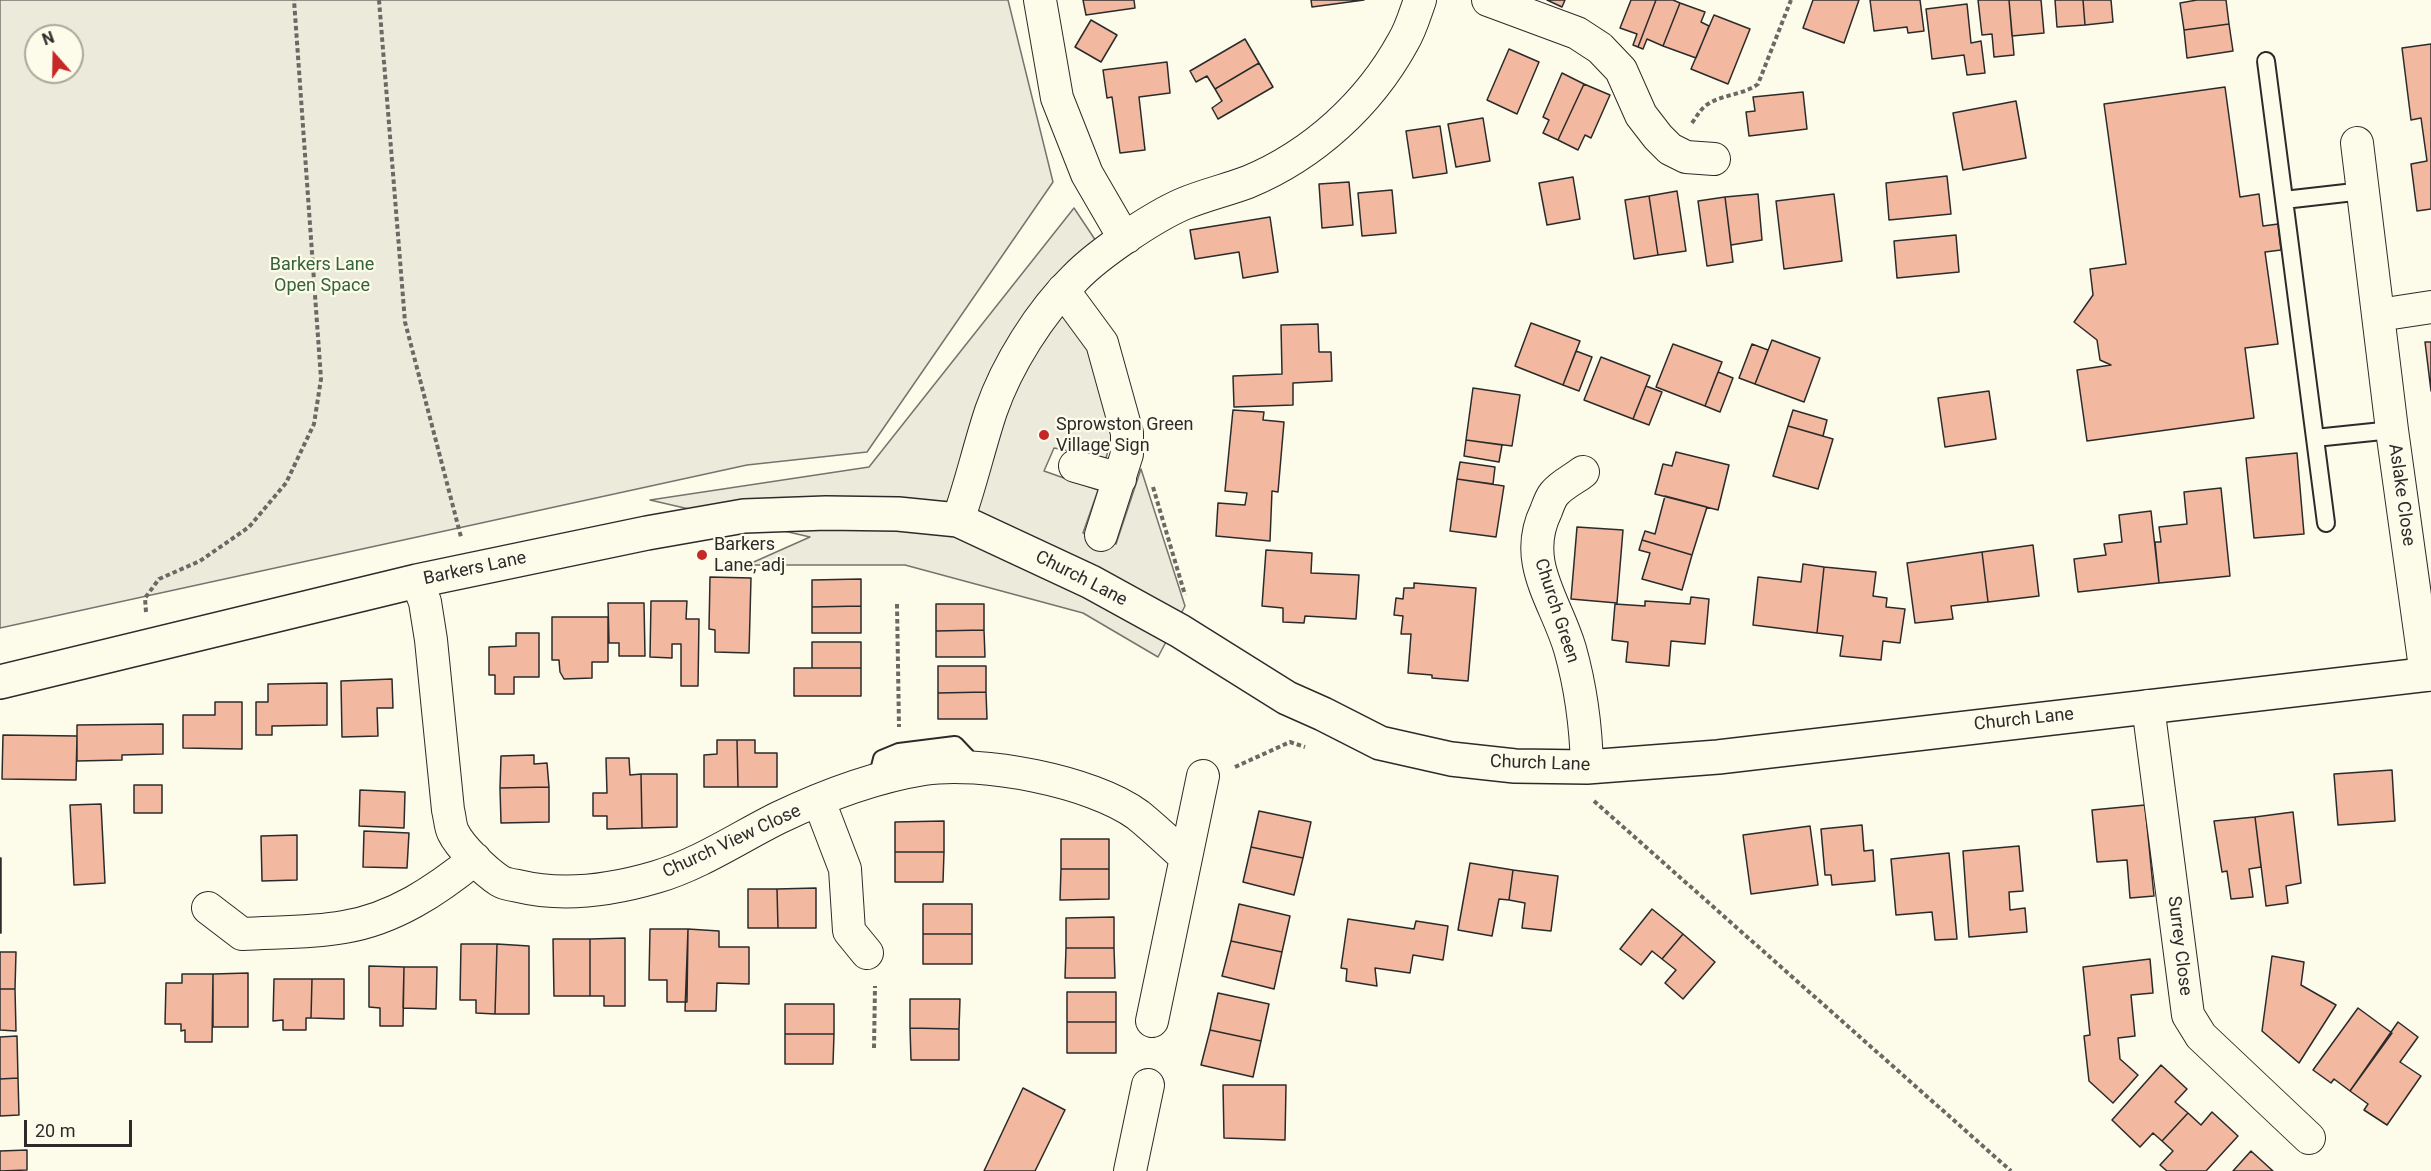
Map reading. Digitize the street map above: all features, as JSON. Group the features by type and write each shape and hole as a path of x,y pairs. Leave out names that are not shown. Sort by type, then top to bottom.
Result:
{"street":[{"path":"1040,0 1057,98 1087,174 1116,224 1127,237"},
{"path":"958,520 969,490 991,410 1006,377 1035,326 1063,290 1076,276 1127,237 1182,204 1248,181 1293,160 1337,127 1375,85 1404,42 1420,0"},
{"path":"1488,0 1577,33 1600,48 1621,70 1641,115 1670,149 1686,157 1714,159"},
{"name":"Aslake Close","path":"2356,143 2392,430 2429,675"},
{"path":"1063,290 1102,343 1127,433 1123,467 1101,535"},
{"path":"2379,315 2431,308"},
{"path":"1075,466 1123,467"},
{"name":"Church Green","path":"1583,472 1554,494 1541,521 1535,548 1539,572 1569,647 1579,683 1587,767"},
{"name":"Barkers Lane","path":"0,682 417,581 647,533 744,516 826,513 898,514 958,520"},
{"name":"Church Lane","path":"958,520 1091,582 1180,631 1287,698 1380,743 1451,759 1515,766 1587,767 1718,757 2429,675"},
{"name":"Church View Close","path":"417,581 425,602 431,640 448,810 454,833 475,860 502,882 542,892 602,890 657,877 721,851 778,819 819,801 877,779 926,768 977,768 1033,775 1081,787 1136,814 1185,857"},
{"name":"Surrey Close","path":"2148,706 2188,1015 2201,1036 2309,1138"},
{"path":"1152,1021 1203,776"},
{"name":"Church View Close","path":"819,801 845,869 849,932 867,953"},
{"path":"208,908 242,934 345,927 390,914 439,888 475,860"},
{"path":"1130,1171 1148,1085"}],"lane":[{"path":"2266,61 2326,523"},
{"path":"2284,200 2363,191"},
{"path":"2315,438 2392,430"},
{"path":"877,779 882,759 899,752 955,745 977,768"}],"path":[{"path":"154,645 147,620 145,598 159,579 200,561 249,527 286,483 314,424 321,379 294,0"},
{"path":"379,0 405,322 470,570"},
{"path":"1670,149 1706,105 1718,99 1748,91 1758,84 1791,0"},
{"path":"1123,467 1147,467 1190,611 1180,631"},
{"path":"897,604 899,752"},
{"path":"1251,758 1290,742 1309,749"},
{"path":"1587,767 1590,798 2011,1171"},
{"path":"867,953 875,980 874,1048"}],"green space":[{"name":"Barkers Lane Open Space","path":"0,0 1008,0 1053,182 867,452 747,465 0,628"},
{"path":"1074,208 1096,241 1047,290 1088,350 1113,432 1106,458 1054,448 1044,471 1098,490 1083,533 1116,544 1141,469 1185,606 1158,657 1083,613 905,565 747,565 810,537 650,500 869,467"}],"building":[{"path":"1083,0 1134,0 1135,8 1086,15"},
{"path":"1311,0 1364,0 1312,7"},
{"path":"1547,0 1565,0 1562,7"},
{"path":"1631,0 1656,0 1638,47 1633,45 1637,34 1620,28"},
{"path":"1656,0 1673,0 1680,3 1663,46 1647,39 1643,49 1638,47"},
{"path":"1813,0 1859,0 1844,43 1803,28"},
{"path":"1870,0 1920,0 1924,31 1908,33 1907,27 1874,31"},
{"path":"1978,0 2009,0 2014,55 1994,57 1992,34 1982,35"},
{"path":"2009,0 2041,0 2044,33 2012,36"},
{"path":"2055,0 2083,0 2085,25 2057,27"},
{"path":"2083,0 2111,0 2113,22 2085,25"},
{"path":"2197,0 2226,0 2229,24 2184,30 2180,3"},
{"path":"1680,3 1705,12 1701,22 1709,26 1696,58 1663,46"},
{"path":"1967,4 1971,43 1981,41 1985,73 1967,75 1964,55 1932,59 1926,9"},
{"path":"1714,15 1750,29 1728,84 1691,69"},
{"path":"1091,20 1117,35 1101,62 1075,47"},
{"path":"2229,24 2233,51 2187,58 2184,30"},
{"path":"1245,39 1259,63 1215,89 1207,76 1196,82 1190,71"},
{"path":"2431,44 2431,209 2417,211 2411,164 2427,161 2421,118 2411,120 2402,48"},
{"path":"1509,49 1539,62 1517,114 1487,100"},
{"path":"1167,62 1170,93 1139,97 1145,150 1120,153 1112,97 1107,98 1103,70"},
{"path":"1259,63 1273,87 1218,119 1212,108 1222,101 1215,89"},
{"path":"1562,73 1584,84 1558,140 1543,133 1549,120 1543,117"},
{"path":"1584,84 1610,95 1591,138 1585,135 1578,150 1558,140"},
{"path":"2225,87 2240,197 2259,194 2263,226 2278,224 2281,250 2265,252 2278,344 2245,348 2254,418 2087,441 2077,370 2111,365 2100,360 2097,340 2074,322 2093,295 2090,269 2126,264 2104,104"},
{"path":"1803,92 1807,129 1749,136 1746,112 1755,111 1753,97"},
{"path":"2016,101 2026,158 1963,170 1953,113"},
{"path":"1483,118 1490,161 1456,167 1448,124"},
{"path":"1440,126 1447,173 1413,178 1406,131"},
{"path":"1947,176 1951,214 1889,220 1886,183"},
{"path":"1573,177 1580,219 1547,225 1539,183"},
{"path":"1349,182 1353,225 1322,228 1319,184"},
{"path":"1392,190 1396,233 1362,236 1358,193"},
{"path":"1677,191 1686,251 1658,255 1649,196"},
{"path":"1758,194 1762,240 1731,245 1725,197"},
{"path":"1834,194 1842,261 1784,269 1776,201"},
{"path":"1649,196 1658,255 1634,259 1625,200"},
{"path":"1725,197 1733,262 1707,266 1698,201"},
{"path":"1270,217 1278,272 1243,278 1239,252 1195,259 1190,230"},
{"path":"1956,235 1959,272 1897,278 1894,241"},
{"path":"1531,323 1580,341 1563,385 1515,366"},
{"path":"1318,324 1319,352 1331,352 1332,381 1293,383 1293,405 1234,407 1233,376 1282,374 1281,325"},
{"path":"1772,340 1820,358 1804,402 1755,384"},
{"path":"2425,342 2431,342 2431,391"},
{"path":"1673,344 1722,362 1705,406 1656,387"},
{"path":"1752,344 1768,350 1755,384 1739,378"},
{"path":"1576,351 1592,357 1579,391 1563,385"},
{"path":"1601,357 1650,376 1633,419 1584,400"},
{"path":"1718,372 1733,378 1720,412 1705,406"},
{"path":"1646,386 1662,392 1649,425 1633,419"},
{"path":"1473,388 1520,395 1512,446 1466,440"},
{"path":"1989,391 1996,439 1945,447 1938,398"},
{"path":"1233,410 1264,412 1263,420 1284,422 1278,492 1272,491 1270,541 1216,536 1218,503 1245,505 1247,493 1225,491"},
{"path":"1793,410 1827,420 1823,436 1788,426"},
{"path":"1788,426 1833,439 1818,489 1773,476"},
{"path":"1466,440 1502,445 1499,462 1464,456"},
{"path":"1676,452 1729,465 1718,510 1655,494 1663,464 1672,466"},
{"path":"2297,453 2304,534 2254,538 2246,458"},
{"path":"1460,462 1495,467 1493,484 1457,479"},
{"path":"1457,479 1504,486 1496,537 1450,531"},
{"path":"2221,488 2230,576 2159,583 2155,542 2161,542 2159,527 2187,524 2184,492"},
{"path":"1665,496 1707,507 1692,555 1642,540 1645,531 1655,534"},
{"path":"2151,511 2159,583 2078,592 2074,559 2106,555 2104,544 2122,542 2119,515"},
{"path":"1577,527 1623,530 1617,603 1571,599"},
{"path":"1642,540 1692,555 1682,590 1642,579 1650,553 1639,550"},
{"path":"2033,545 2039,596 1988,602 1982,552"},
{"path":"1266,550 1312,553 1311,573 1359,575 1356,619 1305,616 1304,623 1283,622 1283,608 1262,606"},
{"path":"1982,552 1988,602 1951,606 1953,619 1915,623 1907,563"},
{"path":"1803,564 1824,567 1817,633 1753,625 1758,577 1801,582"},
{"path":"1824,567 1876,572 1873,596 1887,598 1886,607 1905,609 1900,643 1883,641 1881,660 1840,656 1843,636 1817,633"},
{"path":"710,577 751,578 749,653 715,652 715,630 709,629"},
{"path":"861,579 861,606 812,607 812,580"},
{"path":"1414,583 1476,588 1468,681 1408,673 1411,634 1401,634 1403,616 1394,615 1396,598 1403,599 1404,588 1414,588"},
{"path":"1691,597 1709,599 1705,644 1671,641 1669,666 1626,662 1628,642 1612,640 1615,604 1645,606 1645,601 1690,604"},
{"path":"651,601 687,601 686,619 699,619 698,686 681,686 681,644 672,644 672,658 650,657"},
{"path":"608,603 644,603 645,656 619,656 619,643 609,643"},
{"path":"936,604 984,604 984,630 936,631"},
{"path":"861,606 861,633 812,633 812,607"},
{"path":"552,617 608,617 608,662 592,662 592,678 564,679 560,672 559,660 552,660"},
{"path":"984,630 985,657 936,657 936,631"},
{"path":"516,633 539,633 539,677 514,677 514,694 495,694 495,675 489,675 489,647 516,646"},
{"path":"812,642 861,642 861,668 812,668"},
{"path":"938,666 986,666 986,692 938,693"},
{"path":"794,668 861,668 861,696 794,696"},
{"path":"392,679 393,708 377,708 378,736 342,737 341,681"},
{"path":"327,683 327,725 272,726 272,735 256,735 256,702 268,702 268,684"},
{"path":"986,692 987,719 938,719 938,693"},
{"path":"215,702 242,702 242,749 183,748 183,715 215,715"},
{"path":"163,724 163,754 122,755 122,760 77,761 77,725"},
{"path":"3,735 77,736 76,780 2,779"},
{"path":"717,740 737,740 738,787 704,787 704,755 717,754"},
{"path":"737,740 755,740 755,753 777,753 777,787 738,787"},
{"path":"534,755 534,764 547,763 549,787 500,788 501,756"},
{"path":"606,758 629,758 630,775 641,774 642,828 607,829 607,816 593,816 593,793 607,793"},
{"path":"2392,770 2395,821 2338,825 2334,774"},
{"path":"641,774 677,774 677,827 642,828"},
{"path":"134,785 162,785 162,813 134,813"},
{"path":"549,787 549,822 501,823 500,788"},
{"path":"360,790 405,792 404,828 359,826"},
{"path":"101,804 105,883 74,885 70,805"},
{"path":"2145,805 2154,896 2130,898 2127,860 2097,862 2092,810"},
{"path":"1259,811 1311,822 1303,858 1251,847"},
{"path":"2293,812 2301,883 2286,886 2288,903 2266,906 2255,817"},
{"path":"2255,817 2261,867 2249,869 2253,897 2231,899 2227,871 2222,872 2214,821"},
{"path":"944,821 944,852 895,852 895,822"},
{"path":"1862,825 1864,851 1873,850 1875,881 1832,885 1831,875 1825,875 1821,829"},
{"path":"1810,826 1818,885 1751,894 1743,835"},
{"path":"364,831 409,833 407,868 363,867"},
{"path":"297,835 297,880 262,881 261,836"},
{"path":"1061,839 1109,839 1109,869 1061,869"},
{"path":"2019,846 2023,891 2009,892 2010,910 2025,908 2027,932 1969,937 1963,851"},
{"path":"1251,847 1303,858 1294,895 1243,882"},
{"path":"895,852 944,852 943,882 895,882"},
{"path":"1949,853 1957,939 1935,940 1932,912 1896,915 1891,859"},
{"path":"1,858 1,933 0,933"},
{"path":"1470,863 1513,870 1509,900 1499,899 1492,936 1458,930"},
{"path":"1061,869 1109,869 1109,899 1060,900"},
{"path":"1513,870 1558,876 1551,931 1522,928 1525,903 1509,900"},
{"path":"816,888 816,928 778,928 777,889"},
{"path":"748,889 777,889 778,928 748,928"},
{"path":"923,904 972,904 972,934 923,934"},
{"path":"1239,904 1290,916 1282,952 1231,941"},
{"path":"1652,909 1683,934 1662,959 1652,951 1641,965 1620,949"},
{"path":"1114,917 1114,948 1066,948 1066,918"},
{"path":"1348,919 1414,929 1416,921 1448,926 1443,960 1413,955 1410,973 1375,968 1377,986 1346,981 1347,969 1341,968"},
{"path":"650,929 688,929 687,1002 667,1002 667,980 649,980"},
{"path":"688,929 719,931 719,947 749,947 749,984 717,983 716,1011 685,1011"},
{"path":"923,934 972,934 972,964 923,964"},
{"path":"1683,934 1715,962 1683,999 1665,983 1676,970 1662,959"},
{"path":"625,938 625,1006 604,1006 604,996 590,996 590,939"},
{"path":"553,939 590,939 590,996 554,996"},
{"path":"1231,941 1282,952 1274,989 1222,976"},
{"path":"461,944 497,944 495,1014 476,1013 476,1000 460,1000"},
{"path":"497,944 529,946 529,1014 495,1014"},
{"path":"1066,948 1114,948 1115,978 1065,978"},
{"path":"0,952 16,952 15,989 0,989"},
{"path":"2272,956 2304,962 2301,985 2336,1005 2299,1063 2262,1031"},
{"path":"2150,959 2153,993 2131,995 2135,1036 2118,1038 2120,1059 2138,1075 2113,1103 2089,1081 2084,1036 2090,1035 2083,967"},
{"path":"369,966 404,967 403,1026 380,1026 380,1008 369,1007"},
{"path":"404,967 437,967 436,1009 403,1008"},
{"path":"248,973 248,1027 213,1027 213,974"},
{"path":"182,974 213,974 212,1042 185,1042 185,1030 181,1031 181,1024 165,1024 166,983 182,983"},
{"path":"274,979 312,979 311,1018 306,1018 306,1030 283,1030 283,1020 273,1021"},
{"path":"312,979 344,979 344,1019 311,1018"},
{"path":"0,989 15,989 16,1031 0,1030"},
{"path":"1067,992 1116,992 1116,1022 1067,1022"},
{"path":"1218,993 1269,1004 1261,1041 1210,1030"},
{"path":"910,999 960,999 959,1029 910,1028"},
{"path":"785,1004 834,1004 834,1034 785,1034"},
{"path":"2358,1008 2392,1033 2350,1091 2334,1079 2331,1083 2313,1070"},
{"path":"1067,1022 1116,1022 1116,1053 1067,1053"},
{"path":"2398,1022 2418,1037 2400,1062 2421,1076 2387,1125 2364,1110 2368,1104 2350,1091"},
{"path":"910,1028 959,1029 959,1060 911,1060"},
{"path":"1210,1030 1261,1041 1253,1077 1201,1065"},
{"path":"785,1034 834,1034 833,1064 785,1064"},
{"path":"17,1036 18,1078 0,1079 0,1037"},
{"path":"2161,1065 2187,1089 2175,1102 2188,1113 2162,1141 2153,1133 2140,1147 2112,1120"},
{"path":"18,1078 19,1115 0,1116 0,1079"},
{"path":"1223,1085 1286,1085 1285,1140 1224,1138"},
{"path":"1023,1088 1065,1110 1035,1171 984,1171"},
{"path":"2212,1112 2238,1136 2206,1171 2167,1171 2160,1165 2173,1151 2162,1141 2188,1113 2201,1125"},
{"path":"27,1150 27,1170 0,1171 0,1151"},
{"path":"2251,1151 2273,1171 2233,1171"}],"place":[{"name":"Sprowston Green Village Sign","path":"1044,435"},
{"name":"Barkers Lane, adj","path":"702,555"}]}
